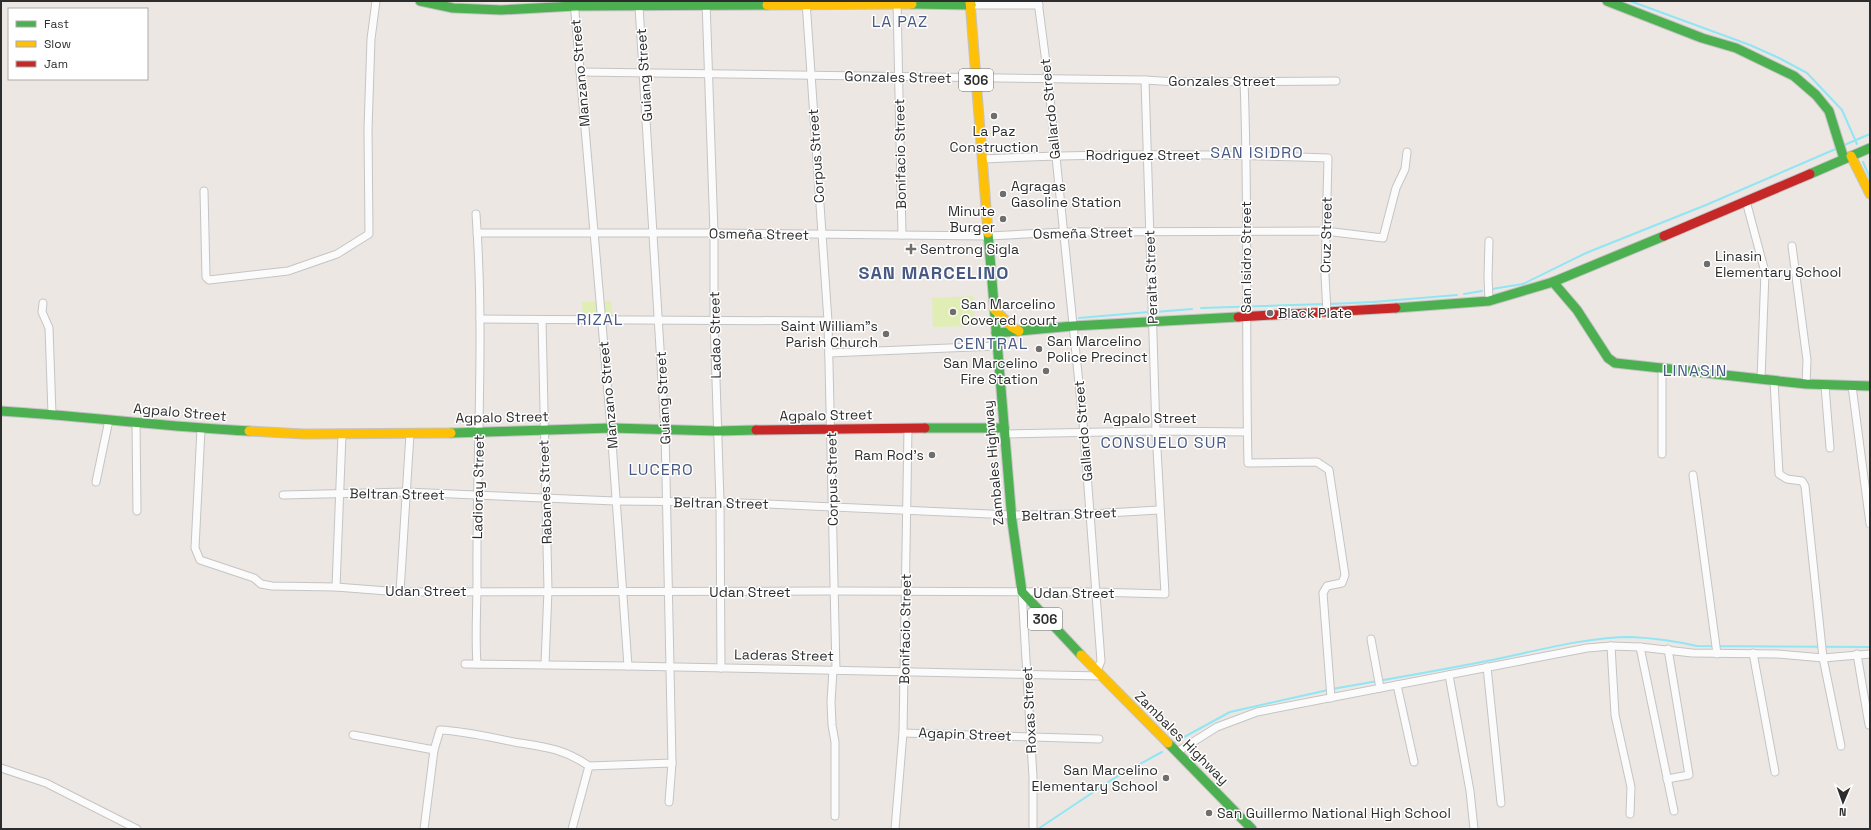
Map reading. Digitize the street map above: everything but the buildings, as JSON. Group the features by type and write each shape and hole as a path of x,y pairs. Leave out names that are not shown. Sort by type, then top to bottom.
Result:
{"street":[{"path":"204,191 206,277 209,280 288,271 337,254 370,234 368,129 371,39 376,1"},
{"path":"420,1 453,8 501,10 575,3 639,6 706,3 1038,3"},
{"path":"1607,1 1702,38 1736,48 1794,76 1816,94 1829,111 1839,142 1870,194"},
{"name":"Bonifacio Street","path":"897,2 902,235"},
{"name":"Manzano Street","path":"575,3 611,428 615,501 628,666"},
{"name":"Ladao Street","path":"706,3 714,232 714,319 720,502 722,668"},
{"name":"Corpus Street","path":"807,3 828,321 834,591 835,670 832,725 835,742 835,816"},
{"name":"Zambales Highway","path":"971,3 997,346 1012,515 1022,592 1055,629 1252,829"},
{"name":"Gallardo Street","path":"1038,3 1048,78 1084,433 1101,661 1100,673"},
{"name":"Guiang Street","path":"639,6 665,430 671,668 672,763 669,802"},
{"name":"Gonzales Street","path":"580,72 708,75 1048,78 1176,82 1336,81"},
{"name":"Peralta Street","path":"1145,80 1159,510 1165,594"},
{"name":"San Isidro Street","path":"1244,82 1247,157 1246,316 1248,463 1317,462 1329,470 1344,575 1342,583 1327,586 1323,593 1331,694"},
{"path":"996,333 1073,326 1447,305 1489,301 1517,294 1553,282 1746,201 1846,156 1870,148"},
{"name":"Osmeña Street","path":"477,233 714,232 822,235 989,236 1063,232 1325,231 1383,238 1396,188 1405,169 1407,152"},
{"name":"Rodriguez Street","path":"983,159 1055,155 1147,154 1328,158"},
{"name":"Cruz Street","path":"1327,312 1325,231 1328,158"},
{"path":"1746,201 1765,272 1761,379"},
{"name":"Ladioray Street","path":"476,214 480,318 479,431 476,495 477,664"},
{"path":"1489,241 1489,301"},
{"path":"1792,246 1807,360 1806,384"},
{"path":"1553,282 1577,310 1612,362 1621,365 1662,368 1825,386 1870,386"},
{"path":"42,302 42,312 49,328 52,414"},
{"path":"994,310 1012,327 1019,331"},
{"path":"480,318 542,320 714,319 828,321"},
{"name":"Rabanes Street","path":"542,320 548,590 545,664"},
{"path":"828,353 997,346"},
{"path":"1662,368 1662,454"},
{"path":"1774,381 1779,474 1787,479 1802,482 1805,486 1823,655 1841,746"},
{"path":"1825,386 1830,448"},
{"path":"1852,386 1870,524"},
{"name":"Agpalo Street","path":"1,411 52,414 201,429 260,433 410,434 611,428 718,431 831,428 908,428 1084,433 1156,431 1247,432"},
{"path":"96,482 109,420"},
{"path":"136,422 137,511"},
{"name":"Bonifacio Street","path":"895,829 903,733 908,428"},
{"name":"Udan Street","path":"201,429 195,548 200,560 254,578 261,584 266,585 336,587 400,592 548,590 669,592 1095,592 1165,594"},
{"path":"336,587 342,434"},
{"path":"400,592 410,434"},
{"path":"1693,475 1717,652"},
{"name":"Beltran Street","path":"283,495 406,492 615,501 720,502 1012,515 1090,514 1159,510"},
{"name":"Roxas Street","path":"1022,592 1033,777 1033,827"},
{"path":"1371,639 1379,683"},
{"path":"1177,752 1217,727 1257,712 1379,683 1397,685 1568,651 1611,646 1668,649 1692,653 1717,652 1823,655 1870,654"},
{"path":"1611,646 1615,715 1631,787 1630,814"},
{"path":"1640,647 1674,812"},
{"path":"1667,779 1689,775 1668,649"},
{"path":"1753,653 1775,772"},
{"path":"1857,654 1868,725"},
{"name":"Laderas Street","path":"465,664 545,664 1027,675 1100,673"},
{"path":"1487,667 1502,803"},
{"path":"1449,675 1470,791 1474,829"},
{"path":"1397,685 1414,762"},
{"path":"424,829 434,750 440,730 456,731 559,750 590,766 672,763"},
{"name":"Agapin Street","path":"903,733 1099,739"},
{"path":"354,735 434,750"},
{"path":"572,829 590,766"},
{"path":"1,768 46,783 137,829"}],"green space":[{"name":"San Marcelino Covered court","path":"973,296 975,326 933,327 932,298"},
{"path":"611,301 612,316 583,317 582,302"}],"waterway":[{"path":"1630,1 1750,45 1807,73 1842,110 1857,144"},
{"path":"1842,146 1870,134"},
{"path":"1492,289 1523,284 1586,253 1706,205 1838,148"},
{"path":"1863,162 1870,178"},
{"path":"1464,294 1482,291"},
{"path":"1330,304 1457,295"},
{"path":"1201,308 1324,304"},
{"path":"1155,312 1192,309"},
{"path":"1079,318 1149,312"},
{"path":"1332,689 1468,665 1595,639 1631,637 1648,638 1697,646 1870,647"},
{"path":"1175,742 1230,712 1328,690"},
{"path":"1038,829 1116,777 1162,752"}],"traffic: fast":[{"path":"420,1 453,8 501,10 575,6 767,5"},
{"path":"1607,1 1702,38 1736,48 1794,76 1816,95 1829,111 1844,159"},
{"path":"912,4 971,5"},
{"path":"1810,174 1870,148"},
{"path":"988,233 1012,521 1022,592 1081,655"},
{"path":"1396,308 1489,301 1553,282 1664,236"},
{"path":"1553,282 1577,310 1608,358 1615,363 1806,384 1870,386"},
{"path":"996,333 1073,326 1238,317"},
{"path":"1,411 249,431"},
{"path":"451,433 611,428 718,431 756,430"},
{"path":"925,428 1004,428"},
{"path":"1168,743 1252,829"}],"traffic: slow":[{"path":"970,1 988,233"},
{"path":"767,5 912,4"},
{"path":"1851,156 1870,194"},
{"path":"994,309 1012,327 1019,331"},
{"path":"249,431 304,434 451,433"},
{"path":"1081,655 1168,743"}],"traffic: jam":[{"path":"1664,236 1810,174"},
{"path":"1238,317 1396,308"},
{"path":"756,430 925,428"}],"place":[{"name":"La Paz Construction","path":"994,116"},
{"name":"Agragas Gasoline Station","path":"1003,194"},
{"name":"Minute Burger","path":"1003,219"},
{"name":"Sentrong Sigla","path":"911,249"},
{"name":"Linasin Elementary School","path":"1707,264"},
{"name":"San Marcelino Covered court","path":"953,312"},
{"name":"Black Plate","path":"1270,313"},
{"name":"Saint William\"s Parish Church","path":"886,334"},
{"name":"San Marcelino Police Precinct","path":"1039,349"},
{"name":"San Marcelino Fire Station","path":"1046,371"},
{"name":"Ram Rod's","path":"932,455"},
{"name":"San Marcelino Elementary School","path":"1166,778"},
{"name":"San Guillermo National High School","path":"1209,813"}],"district":[{"name":"LA PAZ","path":"900,21"},
{"name":"SAN ISIDRO","path":"1257,152"},
{"name":"SAN MARCELINO","path":"934,273"},
{"name":"RIZAL","path":"600,319"},
{"name":"CENTRAL","path":"991,343"},
{"name":"LINASIN","path":"1695,370"},
{"name":"CONSUELO SUR","path":"1164,442"},
{"name":"LUCERO","path":"661,469"}]}
